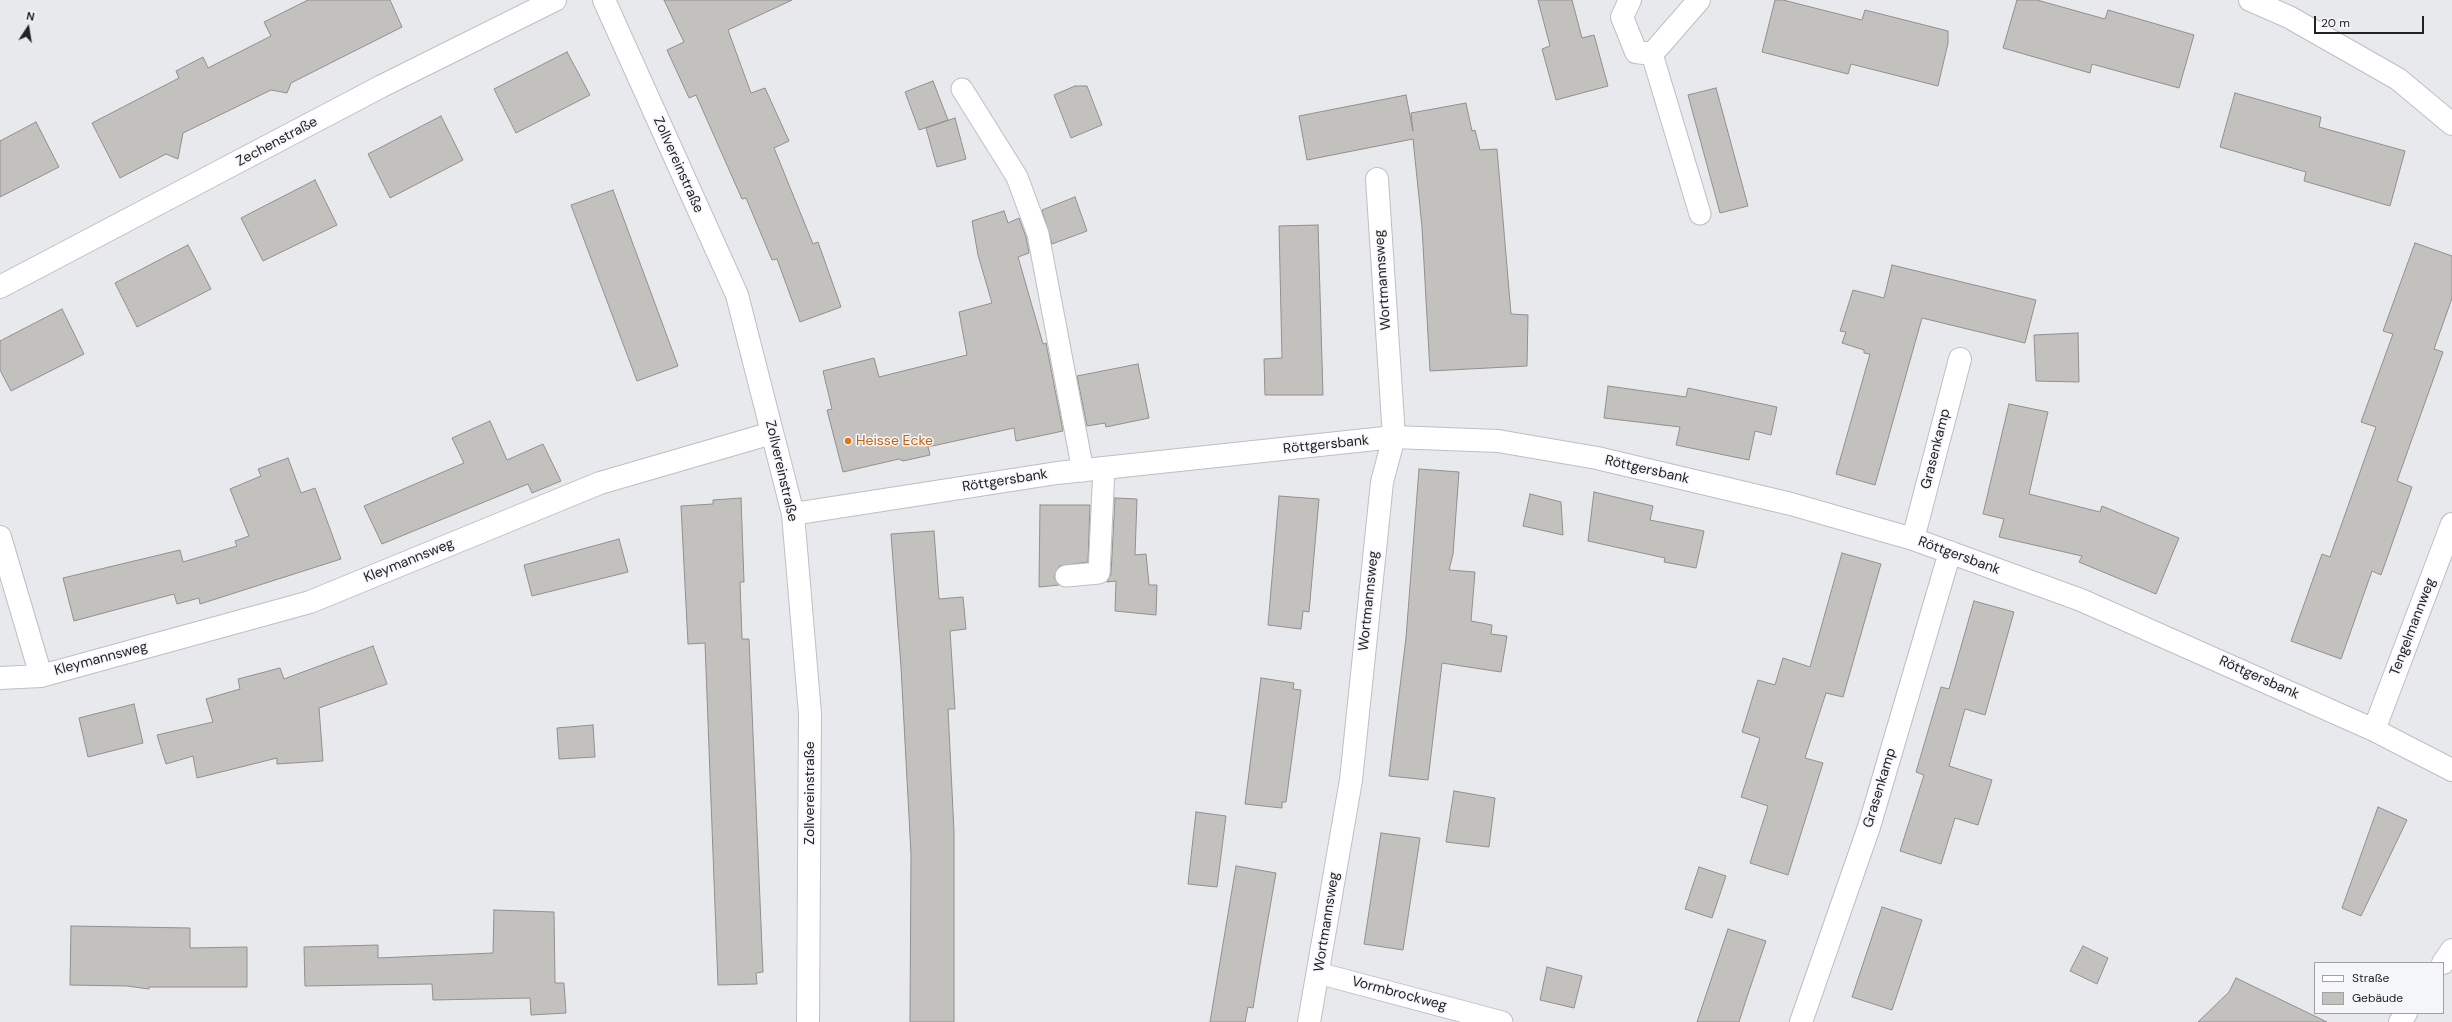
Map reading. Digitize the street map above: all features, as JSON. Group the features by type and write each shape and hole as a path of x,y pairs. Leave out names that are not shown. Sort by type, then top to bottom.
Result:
{"street":[{"name":"Zechenstraße","path":"0,287 382,86 555,0"},
{"name":"Zollvereinstraße","path":"604,0 737,295 793,514 810,714 808,1022"},
{"path":"1630,0 1622,17 1636,52 1652,54 1699,0"},
{"path":"2250,0 2289,17 2398,79 2452,124"},
{"name":"Wortmannsweg","path":"1309,1022 1350,780 1382,482 1394,437 1377,179"},
{"name":"Grasenkamp","path":"1913,539 1960,359"},
{"name":"Kleymannsweg","path":"0,678 41,676 310,602 600,483 772,433"},
{"name":"Röttgersbank","path":"793,514 1104,468 1394,437 1498,441 1597,458 1790,504 1913,539 2081,600 2374,730 2452,770"},
{"name":"Tengelmannweg","path":"2374,730 2452,524"},
{"name":"Kleymannsweg","path":"0,537 41,676"},
{"name":"Grasenkamp","path":"1801,1022 1869,828 1950,552"}],"lane":[{"path":"1652,54 1700,214"},
{"path":"962,89 1017,177 1038,234 1083,471"},
{"path":"1066,576 1099,573 1104,468"},
{"name":"Vormbrockweg","path":"1318,973 1502,1022"}],"building":[{"path":"308,0 390,0 402,27 291,83 287,93 271,90 183,133 178,159 166,154 120,178 92,123 179,78 176,71 203,57 208,68 271,36 264,22"},
{"path":"664,0 792,0 728,30 751,93 765,88 789,141 774,148 813,244 818,242 841,307 800,322 777,259 772,260 746,198 742,199 696,95 689,98 667,50 684,42"},
{"path":"1538,0 1572,0 1582,38 1594,35 1608,86 1556,100 1542,49 1550,46"},
{"path":"1775,0 1783,0 1862,20 1865,10 1948,31 1948,43 1938,86 1851,64 1848,74 1762,52"},
{"path":"2017,0 2037,0 2105,19 2108,10 2194,35 2179,88 2092,64 2090,73 2003,48"},
{"path":"567,52 590,95 516,133 494,89"},
{"path":"933,81 948,120 919,130 905,92"},
{"path":"1075,86 1087,86 1102,125 1071,138 1054,95"},
{"path":"1716,88 1748,206 1720,213 1688,95"},
{"path":"2235,93 2321,117 2319,127 2405,151 2390,206 2304,181 2306,172 2220,147"},
{"path":"1406,95 1413,131 1411,113 1466,103 1472,131 1475,130 1480,150 1497,149 1511,314 1528,315 1527,366 1430,371 1422,227 1413,139 1307,160 1299,116"},
{"path":"441,116 463,160 390,198 368,154"},
{"path":"955,118 966,159 937,167 926,128"},
{"path":"36,122 59,167 0,197 0,141"},
{"path":"315,180 337,225 263,261 241,218"},
{"path":"613,190 678,366 637,381 571,205"},
{"path":"1075,197 1087,231 1052,244 1042,210"},
{"path":"1004,211 1008,223 1019,218 1026,237 1029,253 1018,257 1043,344 1046,343 1063,431 1016,441 1014,428 928,447 930,455 903,461 899,459 843,472 827,410 832,409 823,371 874,358 879,377 967,355 959,312 992,303 978,255 972,221"},
{"path":"1318,225 1323,395 1265,395 1264,359 1282,358 1279,226"},
{"path":"2415,243 2452,256 2452,298 2434,349 2443,352 2397,481 2412,487 2381,575 2372,571 2341,659 2291,641 2322,554 2330,557 2376,427 2361,422 2393,334 2383,331"},
{"path":"188,245 211,289 137,327 115,283"},
{"path":"1892,265 2036,300 2025,343 1922,318 1875,485 1836,474 1870,354 1864,353 1864,350 1842,343 1846,332 1840,331 1853,290 1884,298"},
{"path":"62,309 84,354 11,391 0,370 0,341"},
{"path":"2078,333 2079,382 2036,381 2034,335"},
{"path":"1138,364 1149,418 1106,427 1105,423 1087,426 1077,376"},
{"path":"1608,386 1686,397 1688,388 1777,407 1771,435 1755,431 1749,460 1676,445 1680,427 1604,418"},
{"path":"2009,404 2048,412 2029,494 2100,512 2102,506 2179,538 2156,594 2079,562 2082,556 1999,537 2004,519 1983,514"},
{"path":"490,421 507,460 543,444 561,481 532,493 528,484 382,544 364,506 464,463 452,438"},
{"path":"288,458 301,493 315,488 341,559 200,604 199,598 177,604 174,594 74,621 63,578 180,550 183,562 237,546 235,541 249,536 230,489 261,476 258,469"},
{"path":"1419,469 1459,472 1453,554 1449,570 1475,572 1471,621 1492,625 1491,634 1507,636 1501,672 1442,663 1428,780 1389,776 1406,638"},
{"path":"1594,492 1653,506 1650,520 1704,531 1696,568 1664,562 1665,558 1588,541"},
{"path":"1530,494 1561,502 1563,535 1523,526"},
{"path":"1279,496 1319,499 1309,612 1303,611 1301,629 1268,625"},
{"path":"741,498 744,582 740,582 742,639 749,639 763,972 756,973 757,984 718,985 705,643 688,644 681,506 713,504 713,500"},
{"path":"1115,498 1137,499 1135,555 1146,554 1149,585 1157,585 1156,615 1115,611 1116,581 1107,582 1111,574"},
{"path":"1040,505 1090,505 1088,562 1059,566 1054,577 1059,585 1039,587"},
{"path":"934,531 939,599 963,597 966,629 950,631 955,709 948,709 954,832 954,1022 910,1022 911,854 901,667 891,534"},
{"path":"619,539 628,572 532,596 524,565"},
{"path":"1842,553 1881,564 1843,697 1826,693 1805,758 1823,763 1788,875 1750,863 1768,806 1741,797 1760,738 1742,732 1758,680 1775,685 1783,658 1810,667"},
{"path":"1974,601 2014,612 1985,715 1965,709 1949,766 1992,780 1978,825 1955,818 1941,864 1900,851 1924,775 1916,772 1941,687 1949,689"},
{"path":"373,646 387,684 319,708 323,761 277,764 277,758 197,778 193,756 166,764 157,735 213,722 206,699 240,689 238,679 280,668 284,679"},
{"path":"1261,678 1294,683 1293,689 1301,690 1286,802 1282,802 1282,808 1245,804"},
{"path":"134,704 143,743 88,757 79,718"},
{"path":"593,725 595,757 559,759 557,728"},
{"path":"1454,791 1495,798 1489,847 1446,842"},
{"path":"2378,807 2407,820 2361,916 2342,908"},
{"path":"1196,812 1226,816 1217,887 1188,884"},
{"path":"1381,833 1420,838 1403,950 1364,944"},
{"path":"1236,866 1276,873 1253,1008 1248,1007 1245,1022 1210,1022"},
{"path":"1699,867 1726,876 1712,918 1685,909"},
{"path":"1882,907 1922,920 1892,1010 1852,997"},
{"path":"494,910 554,912 555,983 564,983 566,1013 531,1015 530,998 433,1000 432,984 305,986 304,947 378,945 378,958 493,953"},
{"path":"71,926 190,928 190,948 247,947 247,987 149,987 149,989 127,986 70,985"},
{"path":"1728,929 1766,941 1739,1022 1697,1022"},
{"path":"2083,946 2108,958 2097,984 2070,971"},
{"path":"1547,967 1582,976 1574,1008 1540,1000"},
{"path":"2236,978 2327,1022 2198,1022 2229,992"}],"place":[{"name":"Heisse Ecke","path":"848,441"}]}
